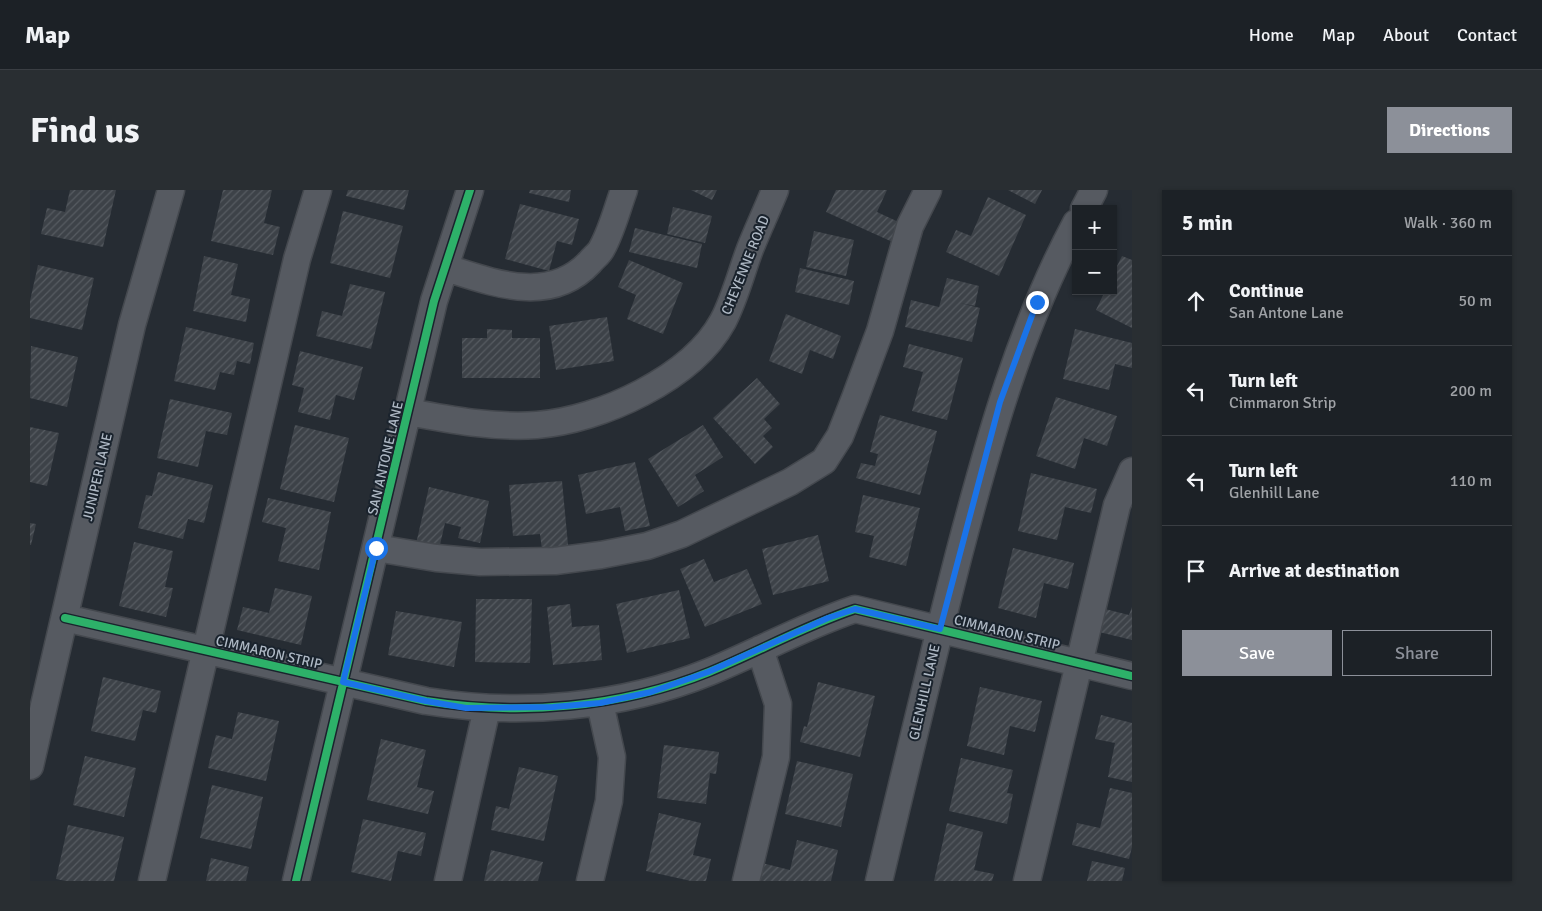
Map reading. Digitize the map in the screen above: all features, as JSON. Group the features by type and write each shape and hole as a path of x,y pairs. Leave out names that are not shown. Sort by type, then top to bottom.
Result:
{"street":[{"name":"JUNIPER LANE","path":"30,766 132,325 171,190"},
{"path":"152,881 297,259 318,190"},
{"name":"SAN ANTONE LANE","path":"296,881 434,301 470,190"},
{"path":"446,268 490,282 517,286 539,288 562,282 582,270 602,248 624,190"},
{"name":"CHEYENNE ROAD","path":"409,412 466,423 538,425 568,420 632,399 684,367 706,346 723,320 775,190"},
{"path":"376,548 436,558 480,562 555,561 601,555 647,546 682,534 790,482 824,461 840,436 855,398 880,331 898,261 910,226 928,190"},
{"path":"1086,205 1094,190"},
{"name":"GLENHILL LANE","path":"879,881 940,629 1000,402 1037,302 1072,231"},
{"path":"1027,881 1117,505 1132,471"},
{"name":"CIMMARON STRIP","path":"65,618 426,701 466,708 553,707 600,703 651,692 708,672 828,618 855,609 1132,676"},
{"path":"746,881 776,757 778,704 760,649"},
{"path":"590,881 609,801 612,756 600,703"},
{"path":"448,881 487,708"}],"building":[{"path":"70,190 116,190 103,247 41,234 47,208 65,212"},
{"path":"223,190 272,190 264,223 280,227 273,255 211,241"},
{"path":"348,190 409,190 404,210 346,196"},
{"path":"530,190 571,190 569,202 529,193"},
{"path":"691,190 717,190 712,200"},
{"path":"836,190 887,190 877,212 905,225 897,244 826,212"},
{"path":"1008,190 1042,190 1035,204"},
{"path":"988,197 1026,215 999,276 946,252 956,230 971,236"},
{"path":"520,204 579,219 572,245 557,241 549,271 505,259"},
{"path":"673,207 712,216 705,243 667,234"},
{"path":"343,211 403,226 390,278 330,263"},
{"path":"635,228 702,244 697,268 629,252"},
{"path":"814,231 854,240 846,276 806,267"},
{"path":"204,256 238,264 231,295 250,299 246,322 193,311"},
{"path":"1122,256 1132,260 1132,328 1096,310 1103,295 1117,295 1117,266"},
{"path":"629,260 683,283 663,334 627,319 636,295 618,287"},
{"path":"38,265 94,278 82,330 30,318 30,301"},
{"path":"800,268 854,281 849,305 795,292"},
{"path":"947,278 979,286 975,306 960,303 980,308 972,342 905,327 911,300 939,307"},
{"path":"350,284 385,292 371,349 316,336 322,311 342,316"},
{"path":"786,314 841,336 833,359 810,350 802,374 769,361"},
{"path":"607,317 614,361 556,370 549,326"},
{"path":"186,327 254,343 250,364 237,361 234,375 220,372 215,390 174,381"},
{"path":"487,329 512,330 512,338 540,338 540,378 462,378 462,338 487,338"},
{"path":"1075,329 1132,343 1132,368 1115,364 1109,390 1063,379"},
{"path":"909,344 963,358 947,420 912,411 923,372 903,367"},
{"path":"31,346 78,357 67,407 30,398"},
{"path":"300,351 363,367 354,400 336,395 330,420 298,412 304,388 292,385"},
{"path":"757,378 780,404 764,419 772,428 763,436 773,447 755,464 713,418"},
{"path":"1056,397 1117,416 1107,446 1084,438 1075,469 1036,456"},
{"path":"170,399 232,413 227,435 206,431 198,467 157,458"},
{"path":"880,415 937,431 920,495 856,478 861,463 875,466 878,454 870,452"},
{"path":"295,425 349,438 334,502 280,489"},
{"path":"703,425 723,457 695,475 704,491 678,507 648,459"},
{"path":"30,427 59,433 47,486 30,482"},
{"path":"635,462 650,526 625,531 620,507 586,514 578,475"},
{"path":"158,472 213,485 204,523 188,519 183,539 138,528 146,495 152,496"},
{"path":"1031,473 1097,489 1091,513 1065,507 1057,540 1018,531"},
{"path":"562,481 569,555 543,558 540,534 513,536 509,485"},
{"path":"429,487 489,501 480,543 458,538 461,527 445,523 439,549 416,544"},
{"path":"863,495 920,508 906,566 869,557 874,536 855,532"},
{"path":"268,498 331,512 319,570 278,561 286,528 262,522"},
{"path":"30,523 36,524 31,545 30,545"},
{"path":"818,535 829,581 773,595 762,549"},
{"path":"134,542 173,551 165,587 173,588 166,617 119,606"},
{"path":"1013,548 1074,563 1068,589 1044,583 1036,618 998,608"},
{"path":"704,559 714,582 747,569 762,604 705,627 680,569"},
{"path":"275,588 312,596 301,645 237,630 243,607 269,613"},
{"path":"679,590 690,638 627,653 616,604"},
{"path":"476,599 532,599 530,663 475,662"},
{"path":"570,604 572,627 599,625 602,660 553,665 547,607"},
{"path":"1132,607 1132,640 1099,632 1105,609 1129,615"},
{"path":"396,611 462,622 454,667 388,655"},
{"path":"103,677 161,691 156,713 143,710 135,741 91,731"},
{"path":"818,682 875,696 860,757 800,742 804,726 807,727"},
{"path":"980,687 1042,701 1035,732 1010,726 1004,755 967,746"},
{"path":"238,712 279,721 266,781 208,768 216,735 232,739"},
{"path":"1101,715 1132,723 1132,782 1108,777 1115,743 1095,739"},
{"path":"381,739 426,750 417,787 434,791 428,814 367,800"},
{"path":"664,745 719,752 716,774 710,773 706,804 657,798"},
{"path":"85,756 136,768 124,817 73,805"},
{"path":"961,758 1013,770 1007,793 1013,794 1007,824 949,811"},
{"path":"797,761 853,774 841,827 785,814"},
{"path":"519,767 558,776 544,841 491,830 496,806 509,809"},
{"path":"212,785 263,797 251,849 200,838"},
{"path":"1110,788 1132,793 1132,847 1129,859 1072,845 1077,823 1100,828"},
{"path":"659,813 701,823 693,855 711,859 706,881 691,881 646,871"},
{"path":"363,819 426,833 421,856 398,851 391,881 351,872"},
{"path":"947,823 983,832 974,870 994,874 992,881 934,881"},
{"path":"68,825 124,837 114,881 66,881 56,879"},
{"path":"797,840 838,850 831,881 758,881 762,863 790,870"},
{"path":"491,850 543,862 538,881 484,881"},
{"path":"211,858 249,867 246,881 206,881"},
{"path":"1092,861 1125,868 1122,881 1087,881"}],"cycle path":[{"path":"296,881 434,301 470,190"},
{"path":"65,618 426,701 461,706 497,708 569,706 640,694 709,672 818,623 855,609 1132,676"}],"route":[{"path":"376,548 343,682 466,708 553,707 600,703 651,692 708,672 828,618 855,609 940,629 1000,402 1037,302"}]}
